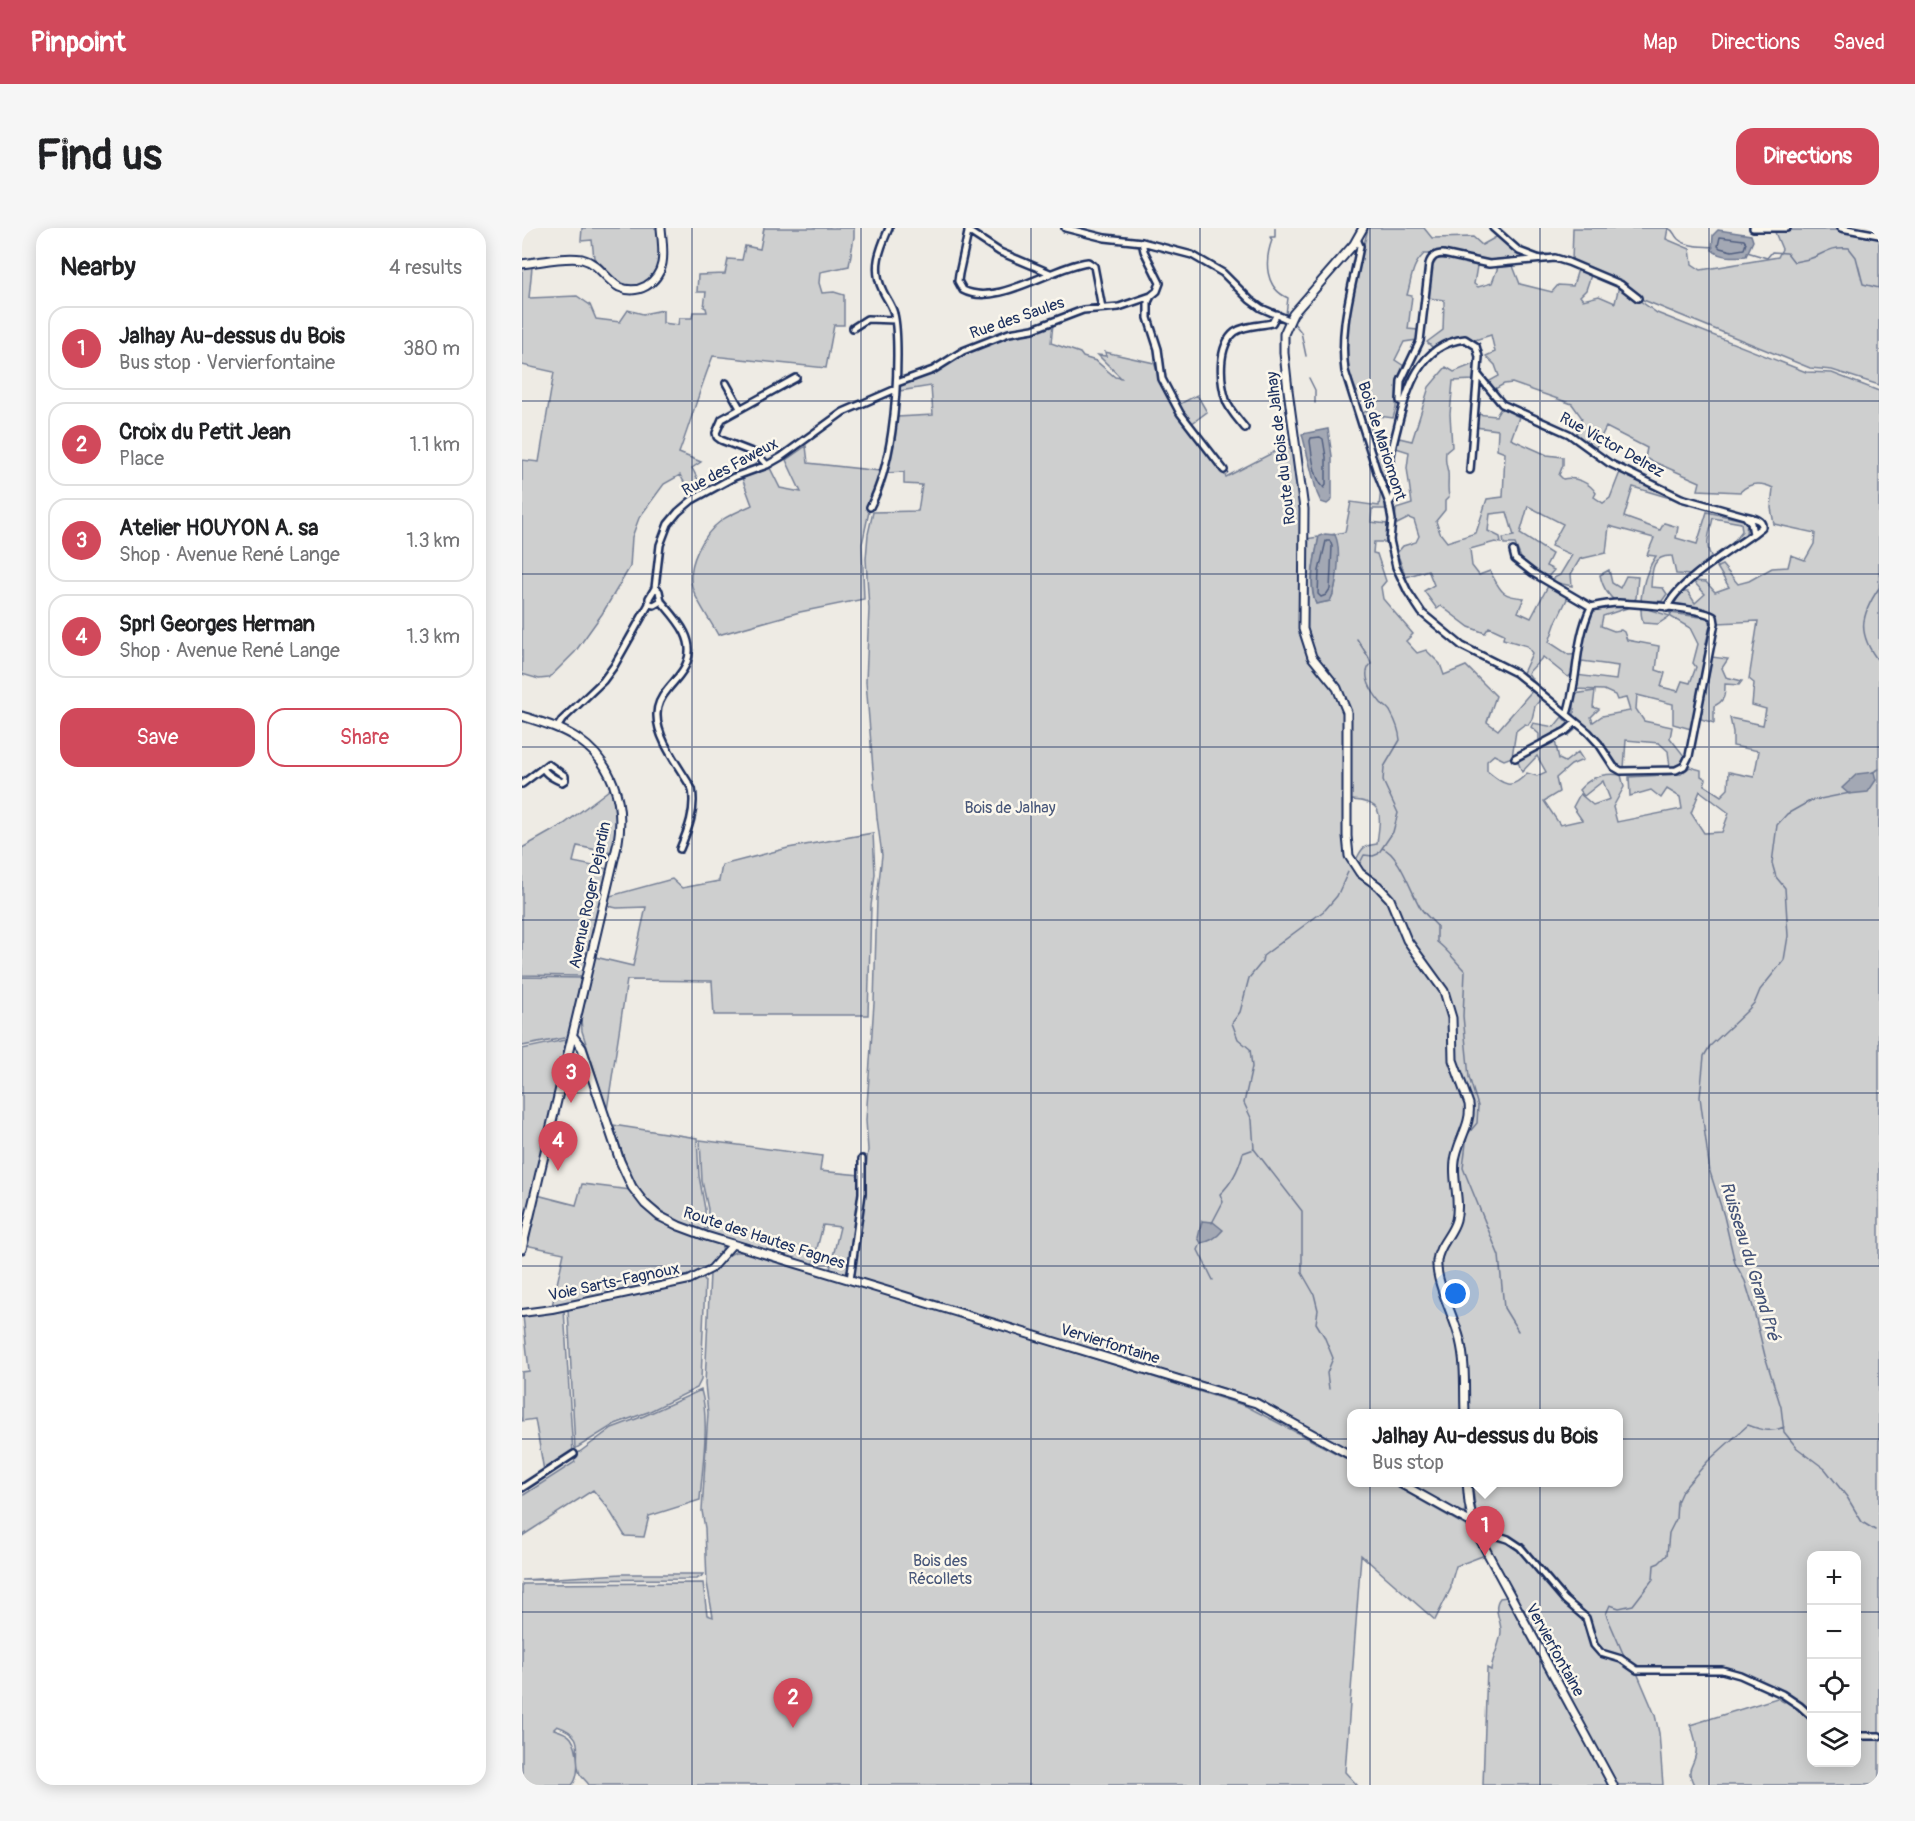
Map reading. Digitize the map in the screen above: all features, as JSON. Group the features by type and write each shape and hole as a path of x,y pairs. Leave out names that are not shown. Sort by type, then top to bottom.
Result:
{"main road":[{"path":"522,264 574,258 584,260 595,264 620,287 631,291 640,289 652,283 661,273 664,259 661,228"},
{"path":"1291,317 1358,239 1363,228"},
{"name":"Route du Bois de Jalhay","path":"1291,317 1284,334 1284,353 1304,509 1303,629 1312,657 1337,688 1347,712 1349,856 1360,873 1382,889 1393,902 1407,940 1441,986 1451,1014 1453,1060 1470,1104 1468,1123 1455,1159 1458,1202 1456,1218 1453,1228 1440,1249 1436,1264 1461,1346 1465,1409"},
{"name":"Avenue Roger Dejardin","path":"522,716 557,728 578,739 603,762 615,786 621,815 618,842 522,1249"},
{"name":"Route des Hautes Fagnes","path":"573,1036 582,1048 623,1170 633,1189 650,1208 668,1221 685,1229 850,1280"},
{"name":"Vervierfontaine","path":"850,1280 1256,1403 1347,1453"},
{"name":"Vervierfontaine","path":"1407,1487 1473,1525"},
{"name":"Vervierfontaine","path":"1468,1487 1473,1525 1613,1785"}],"street":[{"path":"870,507 875,497 896,412 895,320 894,313 878,280 876,269 878,254 889,228"},
{"path":"1065,228 1178,250 1208,262 1224,273 1261,308 1291,317"},
{"path":"1493,228 1519,251 1540,259"},
{"path":"1753,228 1787,228"},
{"path":"1841,228 1879,235"},
{"path":"1050,273 1000,252 968,230 958,281 963,290 968,293 1002,292 1086,261 1094,266 1102,308"},
{"name":"Bois de Mariomont","path":"1358,239 1360,246 1344,321 1345,372 1389,503 1392,520 1390,540 1396,567 1408,592 1422,613 1462,646 1516,673 1567,714 1588,732 1614,767 1627,773 1676,770 1684,766 1689,756 1715,623 1713,617 1700,611 1620,603 1591,607"},
{"path":"1142,242 1160,283 1148,302 1148,318 1160,359 1162,379 1180,413 1224,470"},
{"path":"1403,403 1400,401 1399,390 1404,373 1420,341 1431,260 1443,254 1489,264 1532,262 1554,258 1620,284 1638,298"},
{"name":"Rue des Saules","path":"897,386 933,370 963,351 1009,333 1033,329 1083,310 1119,307 1151,296"},
{"path":"1245,428 1226,400 1222,382 1225,346 1233,333 1241,328 1272,323 1276,314"},
{"path":"853,328 867,319 895,320"},
{"path":"1389,503 1393,498 1390,465 1403,403 1415,373 1424,360 1458,340 1469,340 1476,346 1479,357 1470,470"},
{"name":"Rue Victor Delrez","path":"1479,376 1502,404 1569,434 1609,462 1681,498 1745,516"},
{"path":"767,465 757,454 717,437 716,433 722,419 796,378"},
{"path":"726,383 740,408"},
{"name":"Rue des Faweux","path":"649,604 649,598 655,588 660,545 668,524 678,512 692,500 734,477 767,465 843,412 897,386"},
{"path":"1745,516 1751,523 1753,534"},
{"path":"1667,608 1681,588 1762,527 1761,521 1745,516"},
{"path":"1513,550 1515,559 1533,573 1591,607 1580,636 1571,701 1567,714"},
{"path":"655,588 659,591 661,601 679,623 690,648 687,663 662,696 657,710 659,732 692,789 694,798 689,829 680,849"},
{"path":"557,728 562,720 603,681 649,604 654,605 661,601"},
{"path":"1515,758 1566,731 1575,723"},
{"path":"522,784 543,768"},
{"path":"850,1280 862,1193 862,1159"},
{"name":"Voie Sarts-Fagnoux","path":"522,1312 552,1309 689,1280 711,1269 733,1244"},
{"path":"522,1488 574,1454"},
{"name":"Vervierfontaine","path":"1473,1525 1508,1539 1520,1547 1565,1600 1586,1618 1594,1645 1601,1653 1621,1659 1637,1670 1722,1670 1740,1675 1782,1694 1808,1713"},
{"path":"1861,1736 1879,1736"}],"green space":[{"path":"582,228 658,228 660,259 656,273 638,287 628,288 621,284 594,258 592,240 581,241"},
{"path":"764,228 854,228 849,266 820,272 819,283 822,293 834,292 844,295 844,325 834,325 826,368 713,356 679,453 701,462 692,468 703,489 692,496 680,475 664,484 639,518 632,537 630,567 602,614 575,652 549,678 539,679 522,674 522,460 539,462 554,372 522,365 522,268 532,267 529,298 577,296 590,305 596,319 620,322 628,310 643,314 663,310 663,323 678,325 679,318 692,318 693,312 707,312 704,307 706,292 697,292 698,275 725,274 728,259 742,260 745,246 760,249"},
{"name":"Bois de Jalhay","path":"1368,228 1424,228 1432,238 1473,237 1482,245 1498,236 1520,255 1546,254 1572,262 1573,228 1668,228 1666,239 1690,249 1692,264 1701,270 1778,257 1782,249 1774,230 1842,230 1879,239 1879,385 1832,370 1810,368 1641,299 1626,286 1625,290 1657,313 1806,372 1832,373 1879,391 1879,1734 1861,1734 1861,1551 1807,1551 1807,1710 1780,1691 1732,1671 1643,1672 1638,1675 1655,1715 1659,1733 1663,1785 1618,1785 1482,1537 1514,1545 1577,1611 1525,1546 1484,1534 1478,1526 1473,1487 1623,1487 1623,1409 1463,1409 1460,1383 1461,1409 1347,1409 1347,1451 1259,1399 854,1278 868,1150 866,1120 874,1003 877,899 882,855 866,682 869,609 866,559 868,534 873,512 918,511 922,485 904,484 904,472 885,473 897,417 933,415 931,386 899,391 899,384 964,353 1009,335 1053,324 1051,343 1096,361 1115,377 1121,378 1098,355 1106,356 1105,352 1154,363 1167,395 1179,414 1226,477 1274,452 1295,446 1306,539 1319,537 1312,588 1316,604 1330,601 1333,594 1337,569 1335,536 1330,535 1345,532 1351,502 1379,506 1382,479 1363,413 1374,406 1370,389 1357,392 1352,381 1347,355 1349,318","holes":["1439,251 1488,261 1559,261 1619,286 1615,303 1599,296 1583,300 1580,296 1586,290 1591,275 1578,269 1573,286 1558,285 1552,292 1520,284 1513,266 1498,267 1492,283 1478,287 1474,284 1477,266 1452,259 1437,259 1432,267 1428,298 1444,300 1443,330 1427,342 1434,349 1454,338 1464,337 1475,340 1491,335 1495,352 1486,356 1495,365 1499,376 1488,382 1493,390 1504,384 1512,383 1572,404 1582,418 1576,435 1595,449 1606,427 1647,448 1645,458 1700,482 1698,490 1740,492 1756,484 1773,488 1771,508 1774,524 1815,533 1814,544 1805,560 1791,555 1788,567 1772,568 1749,581 1738,584 1722,565 1717,567 1729,587 1715,592 1706,582 1693,581 1705,594 1695,603 1688,592 1681,592 1674,605 1707,609 1716,617 1718,623 1758,621 1749,679 1754,683 1752,705 1766,709 1763,725 1730,718 1733,746 1759,751 1754,777 1729,772 1728,789 1721,796 1704,785 1706,779 1701,776 1701,770 1690,767 1681,774 1629,777 1630,796 1651,790 1661,798 1667,789 1680,797 1682,809 1617,822 1613,807 1624,787 1621,775 1603,775 1593,779 1579,790 1584,796 1603,781 1610,799 1593,805 1580,794 1573,807 1582,820 1560,825 1544,801 1559,792 1556,778 1571,765 1583,760 1578,752 1565,762 1559,759 1555,741 1560,729 1568,736 1575,730 1562,717 1554,727 1533,723 1531,727 1539,734 1539,743 1531,747 1518,762 1522,772 1537,756 1546,772 1537,776 1527,773 1516,782 1507,784 1487,771 1487,761 1494,755 1504,760 1512,757 1516,731 1525,724 1528,725 1535,706 1545,694 1528,673 1543,657 1568,677 1573,673 1574,656 1579,658 1576,672 1579,673 1582,661 1618,666 1616,680 1576,675 1574,689 1604,690 1615,695 1617,700 1626,698 1630,711 1602,716 1593,722 1591,717 1599,709 1593,707 1595,691 1574,694 1574,716 1602,743 1618,765 1624,768 1626,740 1659,743 1668,751 1670,767 1682,764 1685,757 1670,738 1672,727 1644,721 1636,709 1637,695 1673,704 1673,724 1691,729 1698,700 1703,698 1701,719 1714,723 1714,706 1724,697 1725,684 1739,685 1742,681 1726,677 1722,668 1728,659 1712,657 1707,685 1701,686 1706,643 1711,623 1708,618 1670,613 1671,617 1690,628 1698,644 1693,663 1696,667 1690,683 1682,681 1678,691 1661,687 1665,673 1656,670 1659,646 1627,640 1621,630 1614,631 1601,626 1603,616 1627,608 1636,598 1638,577 1626,576 1620,588 1612,583 1609,570 1600,575 1601,580 1607,592 1620,606 1593,611 1585,627 1581,654 1569,655 1549,642 1568,597 1548,586 1531,618 1518,612 1524,598 1506,594 1499,588 1490,571 1479,575 1472,566 1470,549 1495,542 1501,543 1500,537 1488,531 1490,514 1507,512 1514,536 1503,538 1504,544 1515,544 1521,558 1547,578 1554,570 1546,566 1552,554 1520,534 1528,506 1563,524 1551,546 1572,555 1553,582 1572,586 1571,574 1580,559 1606,553 1609,526 1654,538 1647,555 1656,556 1645,579 1641,597 1641,615 1643,623 1658,624 1670,616 1644,608 1645,602 1662,601 1667,594 1663,588 1651,587 1656,561 1665,556 1672,556 1676,574 1691,575 1713,559 1708,549 1713,518 1741,523 1742,531 1730,546 1746,534 1747,521 1707,512 1697,544 1676,538 1678,527 1664,523 1660,530 1624,517 1633,487 1670,498 1670,494 1620,472 1610,498 1603,503 1594,497 1596,493 1586,483 1577,479 1563,479 1559,475 1563,457 1547,455 1511,439 1519,417 1501,408 1496,416 1476,414 1475,427 1498,430 1497,450 1505,453 1503,497 1487,499 1476,533 1447,542 1440,533 1436,521 1445,510 1445,501 1449,497 1446,452 1452,447 1450,414 1453,381 1473,380 1476,363 1454,372 1446,367 1429,387 1412,441 1399,438 1396,448 1409,452 1407,468 1412,504 1396,509 1395,522 1397,524 1409,518 1414,520 1419,536 1416,542 1403,546 1397,553 1406,577 1428,570 1434,585 1424,591 1437,609 1441,606 1469,627 1485,633 1489,627 1504,634 1503,639 1527,646 1532,653 1522,675 1534,686 1532,691 1498,730 1487,722 1496,696 1466,666 1444,675 1440,664 1426,650 1417,653 1406,641 1413,634 1383,599 1381,587 1386,581 1377,554 1373,553 1374,542 1387,542 1387,524 1371,522 1372,509 1387,509 1385,441 1373,438 1370,423 1379,416 1393,418 1397,385 1404,366 1395,360 1404,342 1417,340 1418,330 1408,329 1412,296 1407,295 1412,273 1424,254","1700,791 1729,813 1722,832 1704,833 1691,813","1352,800 1363,801 1376,807 1378,812 1377,844 1363,849 1355,862 1350,840"]},
{"path":"1197,395 1207,412 1191,424 1178,405"},
{"path":"806,446 808,463 880,471 862,544 864,599 800,612 718,635 693,590 692,571 698,551 709,533 722,520 752,505 742,478 770,468 780,488 801,492 786,460"},
{"path":"613,787 617,820 612,853 577,846 573,862 608,869 583,974 580,976 522,975 522,848 564,824"},
{"path":"873,833 875,874 871,906 868,1015 714,1015 712,981 627,980 607,1110 582,1031 581,1019 595,957 633,966 646,907 607,906 610,896 672,879 682,888 719,881 722,865 788,848"},
{"path":"522,977 581,978 569,1037 522,1046"},
{"path":"568,1041 522,1236 522,1049"},
{"path":"613,1125 697,1138 699,1176 705,1209 705,1232 666,1214 642,1193 627,1165"},
{"path":"700,1140 822,1156 820,1171 860,1175 852,1261 848,1276 830,1269 840,1227 823,1225 813,1264 707,1232 708,1209 702,1181"},
{"path":"582,1184 631,1190 645,1206 721,1243 723,1251 711,1266 699,1273 552,1306 564,1253 525,1245 537,1195 576,1205"},
{"name":"Bois des Récollets","path":"735,1252 747,1252 846,1281 1246,1406 1347,1459 1347,1487 1397,1487 1466,1526 1475,1535 1485,1555 1456,1566 1451,1588 1435,1620 1361,1555 1345,1772 1357,1785 589,1785 580,1774 577,1763 577,1775 572,1785 522,1785 522,1584 703,1583 707,1615 713,1617 707,1583 705,1528 702,1511 708,1413 705,1384 710,1273 727,1256","holes":["557,1726 573,1735 577,1747 577,1760 575,1748 568,1735 554,1729"]},
{"path":"702,1278 705,1281 701,1380 697,1388 648,1412 615,1424 575,1449 568,1309 689,1284"},
{"path":"564,1310 573,1453 544,1471 535,1419 522,1421 522,1372 529,1371 523,1316"},
{"path":"701,1390 705,1430 700,1500 649,1516 644,1537 625,1536 608,1508 593,1490 522,1536 522,1496 575,1462 573,1457 612,1428"},
{"path":"1412,1487 1465,1487 1466,1507 1464,1512 1459,1512"},
{"path":"622,1574 703,1574 696,1579 522,1580"},
{"path":"1507,1597 1610,1785 1483,1785 1487,1668 1491,1670 1501,1636 1498,1602 1500,1598"},
{"path":"1777,1698 1784,1702 1787,1699 1807,1717 1807,1767 1861,1767 1861,1737 1879,1738 1879,1785 1694,1785 1690,1771 1695,1758 1696,1746 1690,1725"}],"water":[{"path":"1718,230 1751,235 1753,241 1746,256 1724,256 1712,250 1713,235"},
{"path":"1328,429 1332,456 1332,500 1327,504 1321,502 1317,493 1302,434"},
{"path":"1335,535 1337,541 1337,578 1330,601 1316,604 1313,570 1319,536"},
{"path":"1874,772 1876,780 1868,792 1849,794 1842,788 1857,774"},
{"path":"1202,1221 1213,1222 1223,1230 1208,1241 1201,1243 1198,1238"}],"waterway":[{"path":"1275,228 1275,237 1270,237 1272,240 1269,248 1268,274 1275,288 1288,298 1286,314"},
{"name":"Ruisseau du Grand Pré","path":"1668,228 1678,239 1686,243 1713,247"},
{"name":"Ruisseau du Grand Pré","path":"1747,252 1767,258 1772,252 1787,253 1794,262 1809,259 1832,249 1849,248 1856,257 1863,284 1879,288"},
{"path":"1293,322 1301,332 1306,356"},
{"path":"1309,378 1315,390 1315,403"},
{"name":"Ruisseau du Grand Pré","path":"1879,588 1868,607 1864,625 1867,643 1879,662"},
{"path":"1357,639 1371,664 1367,673 1368,684 1381,703 1390,711 1400,740 1384,767 1383,781 1398,813 1393,832 1378,854 1364,855 1360,863"},
{"name":"Ruisseau du Grand Pré","path":"1873,772 1879,769"},
{"name":"Ruisseau du Grand Pré","path":"1850,793 1810,801 1787,814 1777,825 1772,863 1776,877 1785,888 1788,936 1784,960 1760,990 1755,1002 1710,1046 1704,1056 1700,1097 1710,1172 1724,1216 1735,1263 1745,1281 1753,1307 1781,1407 1784,1432 1797,1448 1825,1469 1847,1497 1862,1522 1875,1530"},
{"path":"1382,848 1394,857 1420,907 1437,926 1437,942 1465,971 1463,1016 1469,1077 1478,1106 1477,1123 1467,1135 1463,1168 1499,1256 1504,1308 1518,1331"},
{"path":"1212,1223 1223,1202 1220,1194 1234,1175 1243,1153 1254,1149 1252,1120 1244,1103 1252,1067 1250,1049 1238,1039 1232,1023 1240,1012 1249,978 1262,962 1263,956 1325,910 1337,896 1348,872"},
{"path":"1254,1149 1302,1211 1302,1273 1314,1294 1318,1310 1316,1323 1333,1358 1327,1373 1329,1389"},
{"path":"1201,1243 1198,1250 1213,1280"},
{"path":"1636,1666 1625,1658 1606,1614 1610,1605 1619,1608 1633,1605 1653,1579 1654,1565 1667,1555 1669,1533 1676,1519 1677,1502 1682,1491 1708,1461 1748,1425 1766,1430 1784,1427"}],"place":[{"name":"Atelier HOUYON A. sa","path":"571,1103"},
{"name":"Sprl Georges Herman","path":"558,1171"},
{"name":"Jalhay Au-dessus du Bois","path":"1485,1556"},
{"name":"Croix du Petit Jean","path":"793,1728"}]}
